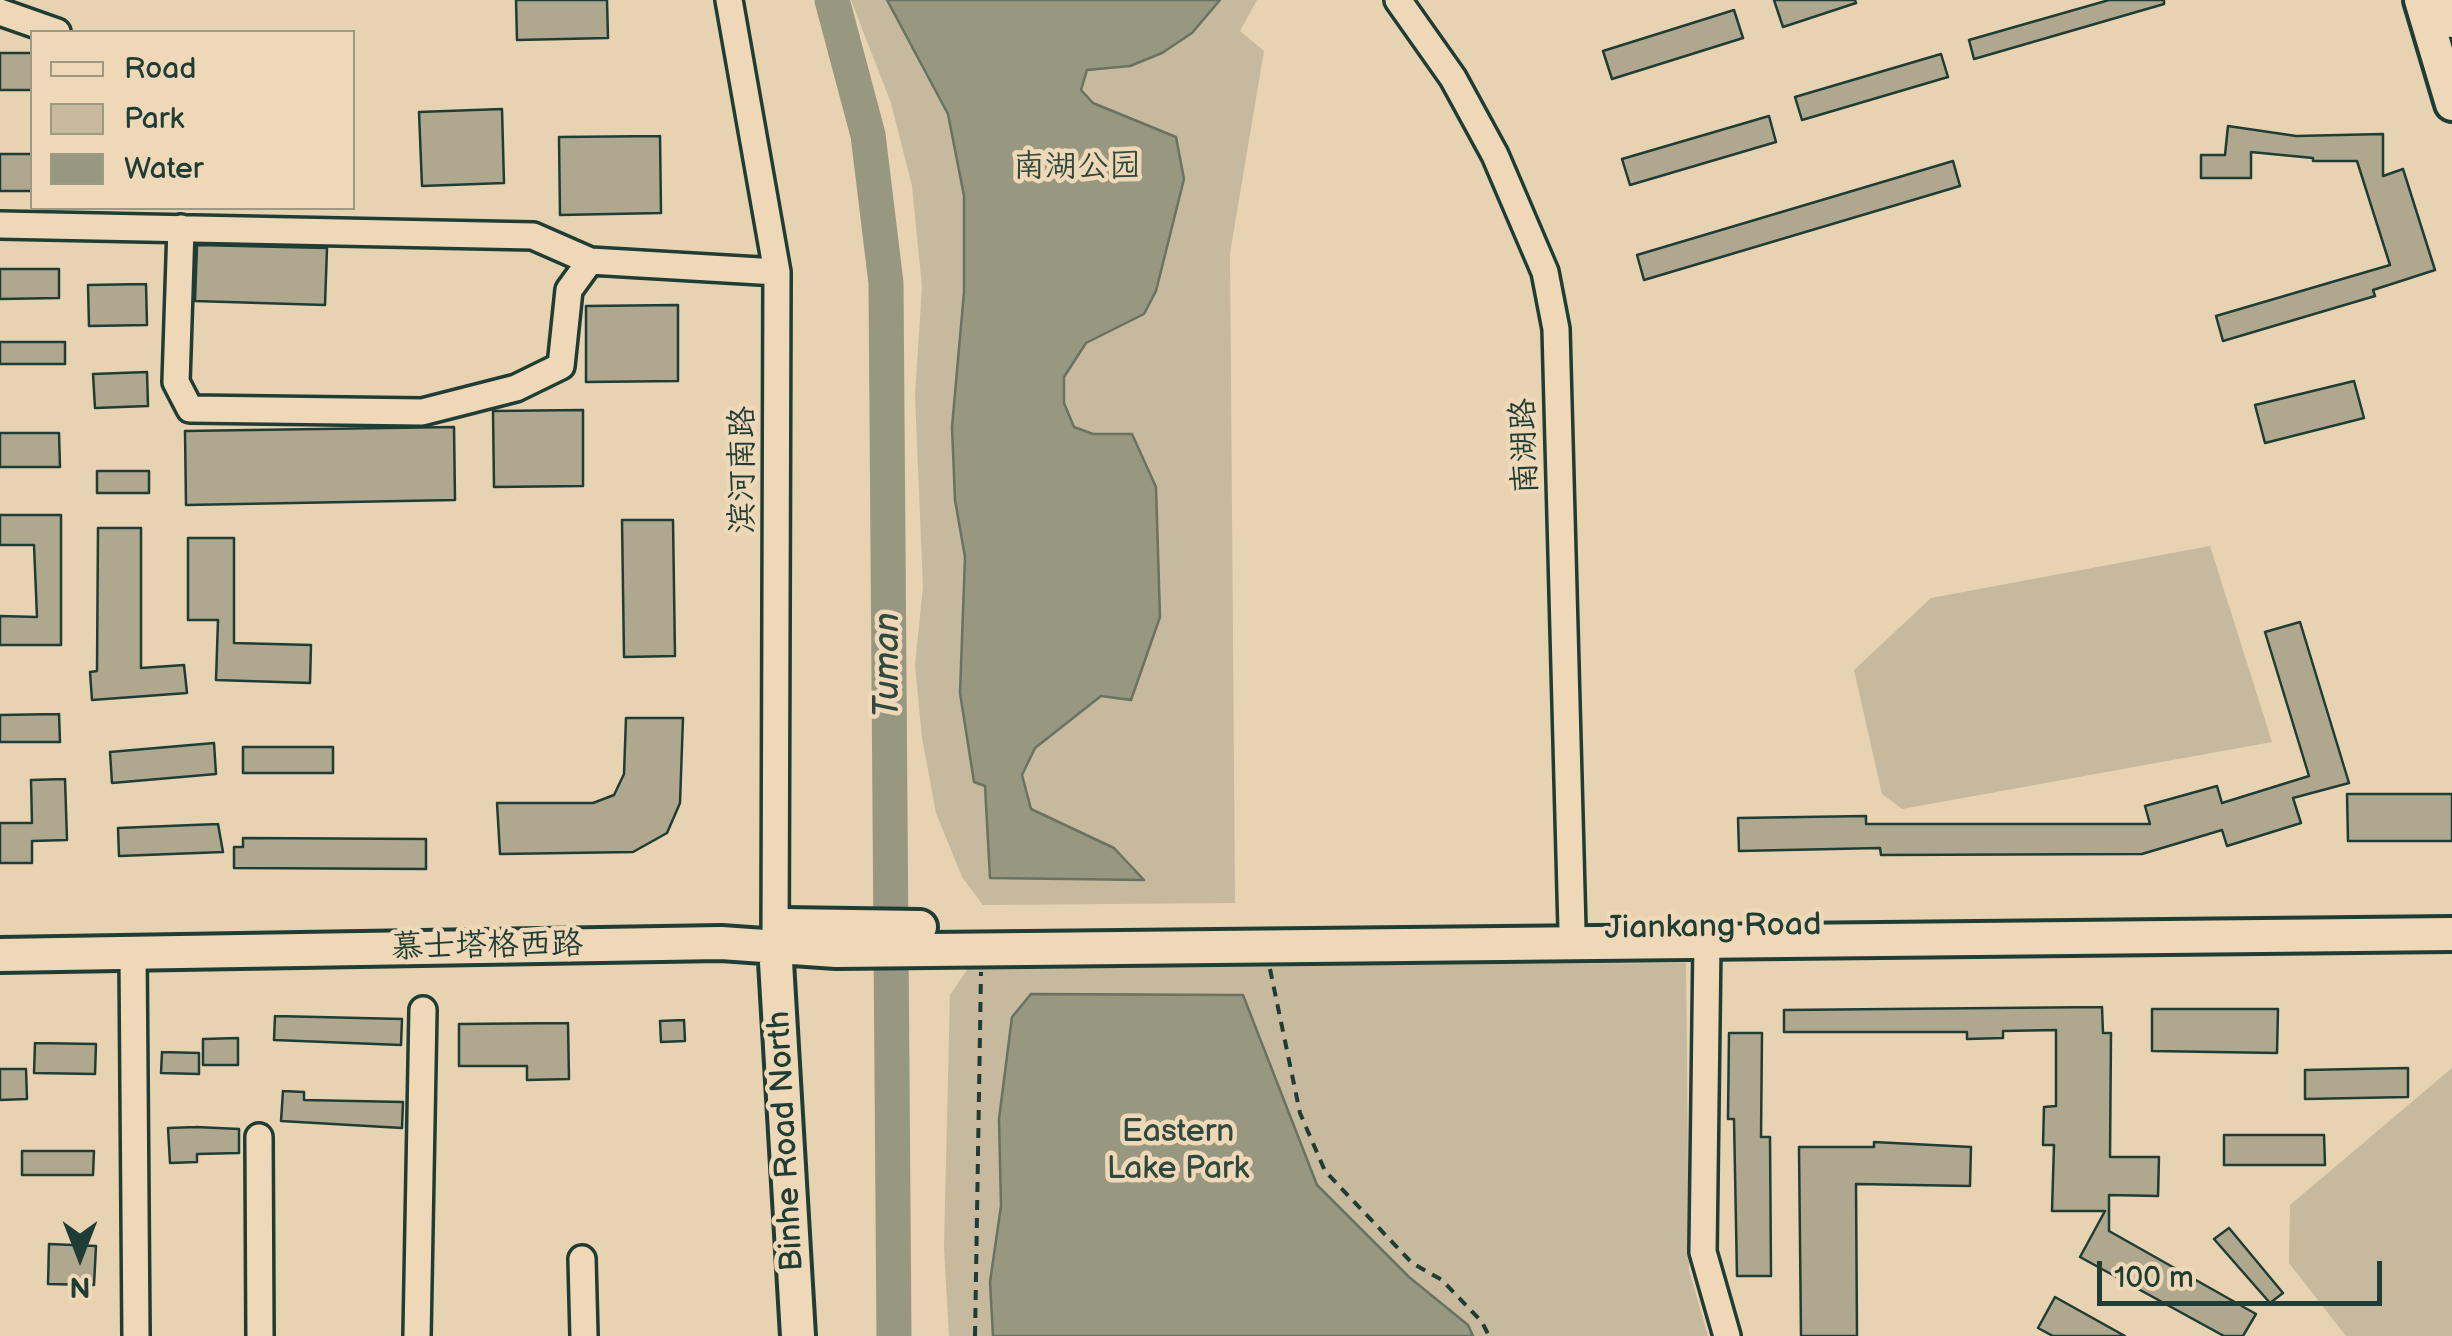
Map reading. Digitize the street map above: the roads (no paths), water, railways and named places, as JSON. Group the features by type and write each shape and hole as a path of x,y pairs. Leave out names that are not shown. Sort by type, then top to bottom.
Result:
{"main road":[{"path":"2420,0 2452,104"},
{"path":"2446,0 2452,21"},
{"name":"Jiankang Road","path":"976,940 2452,916"},
{"name":"Jiankang Road","path":"976,940 1264,946 2452,934"},
{"name":"慕士塔格西路","path":"0,954 775,935"},
{"name":"慕士塔格西路","path":"0,937 775,935 976,940"},
{"name":"Binhe Road North","path":"775,935 798,1336"}],"street":[{"name":"滨河南路","path":"729,0 777,272 775,935"},
{"name":"南湖路","path":"1398,0 1453,78 1495,155 1528,229 1549,291 1556,330 1572,929"},
{"path":"0,12 51,30"},
{"path":"0,224 532,236 590,262 777,272"},
{"path":"181,228 176,382 190,409 422,412 516,388 560,366 569,290 590,262"},
{"path":"1707,943 1703,1252 1727,1336"},
{"path":"132,953 136,1336"},
{"path":"416,1336 423,1010"},
{"path":"259,1137 260,1336"},
{"path":"582,1259 584,1336"}],"water":[{"path":"887,0 1220,0 1192,33 1162,53 1130,66 1087,70 1081,90 1093,103 1176,137 1184,179 1156,291 1144,314 1086,343 1064,377 1064,403 1074,427 1093,434 1132,434 1156,487 1160,617 1131,700 1101,696 1035,748 1022,775 1031,809 1114,848 1144,880 990,878 985,786 974,782 960,693 965,557 955,500 952,427 964,292 964,196 948,114"},
{"path":"1031,994 1243,995 1317,1185 1409,1277 1468,1325 1473,1336 993,1336 990,1282 1001,1206 999,1119 1012,1017"}],"waterway":[{"name":"Tuman","path":"832,0 868,135 886,283 894,1336"}],"park label":[{"name":"南湖公园","path":"1077,168"},
{"name":"Eastern Lake Park","path":"1178,1152"}]}
